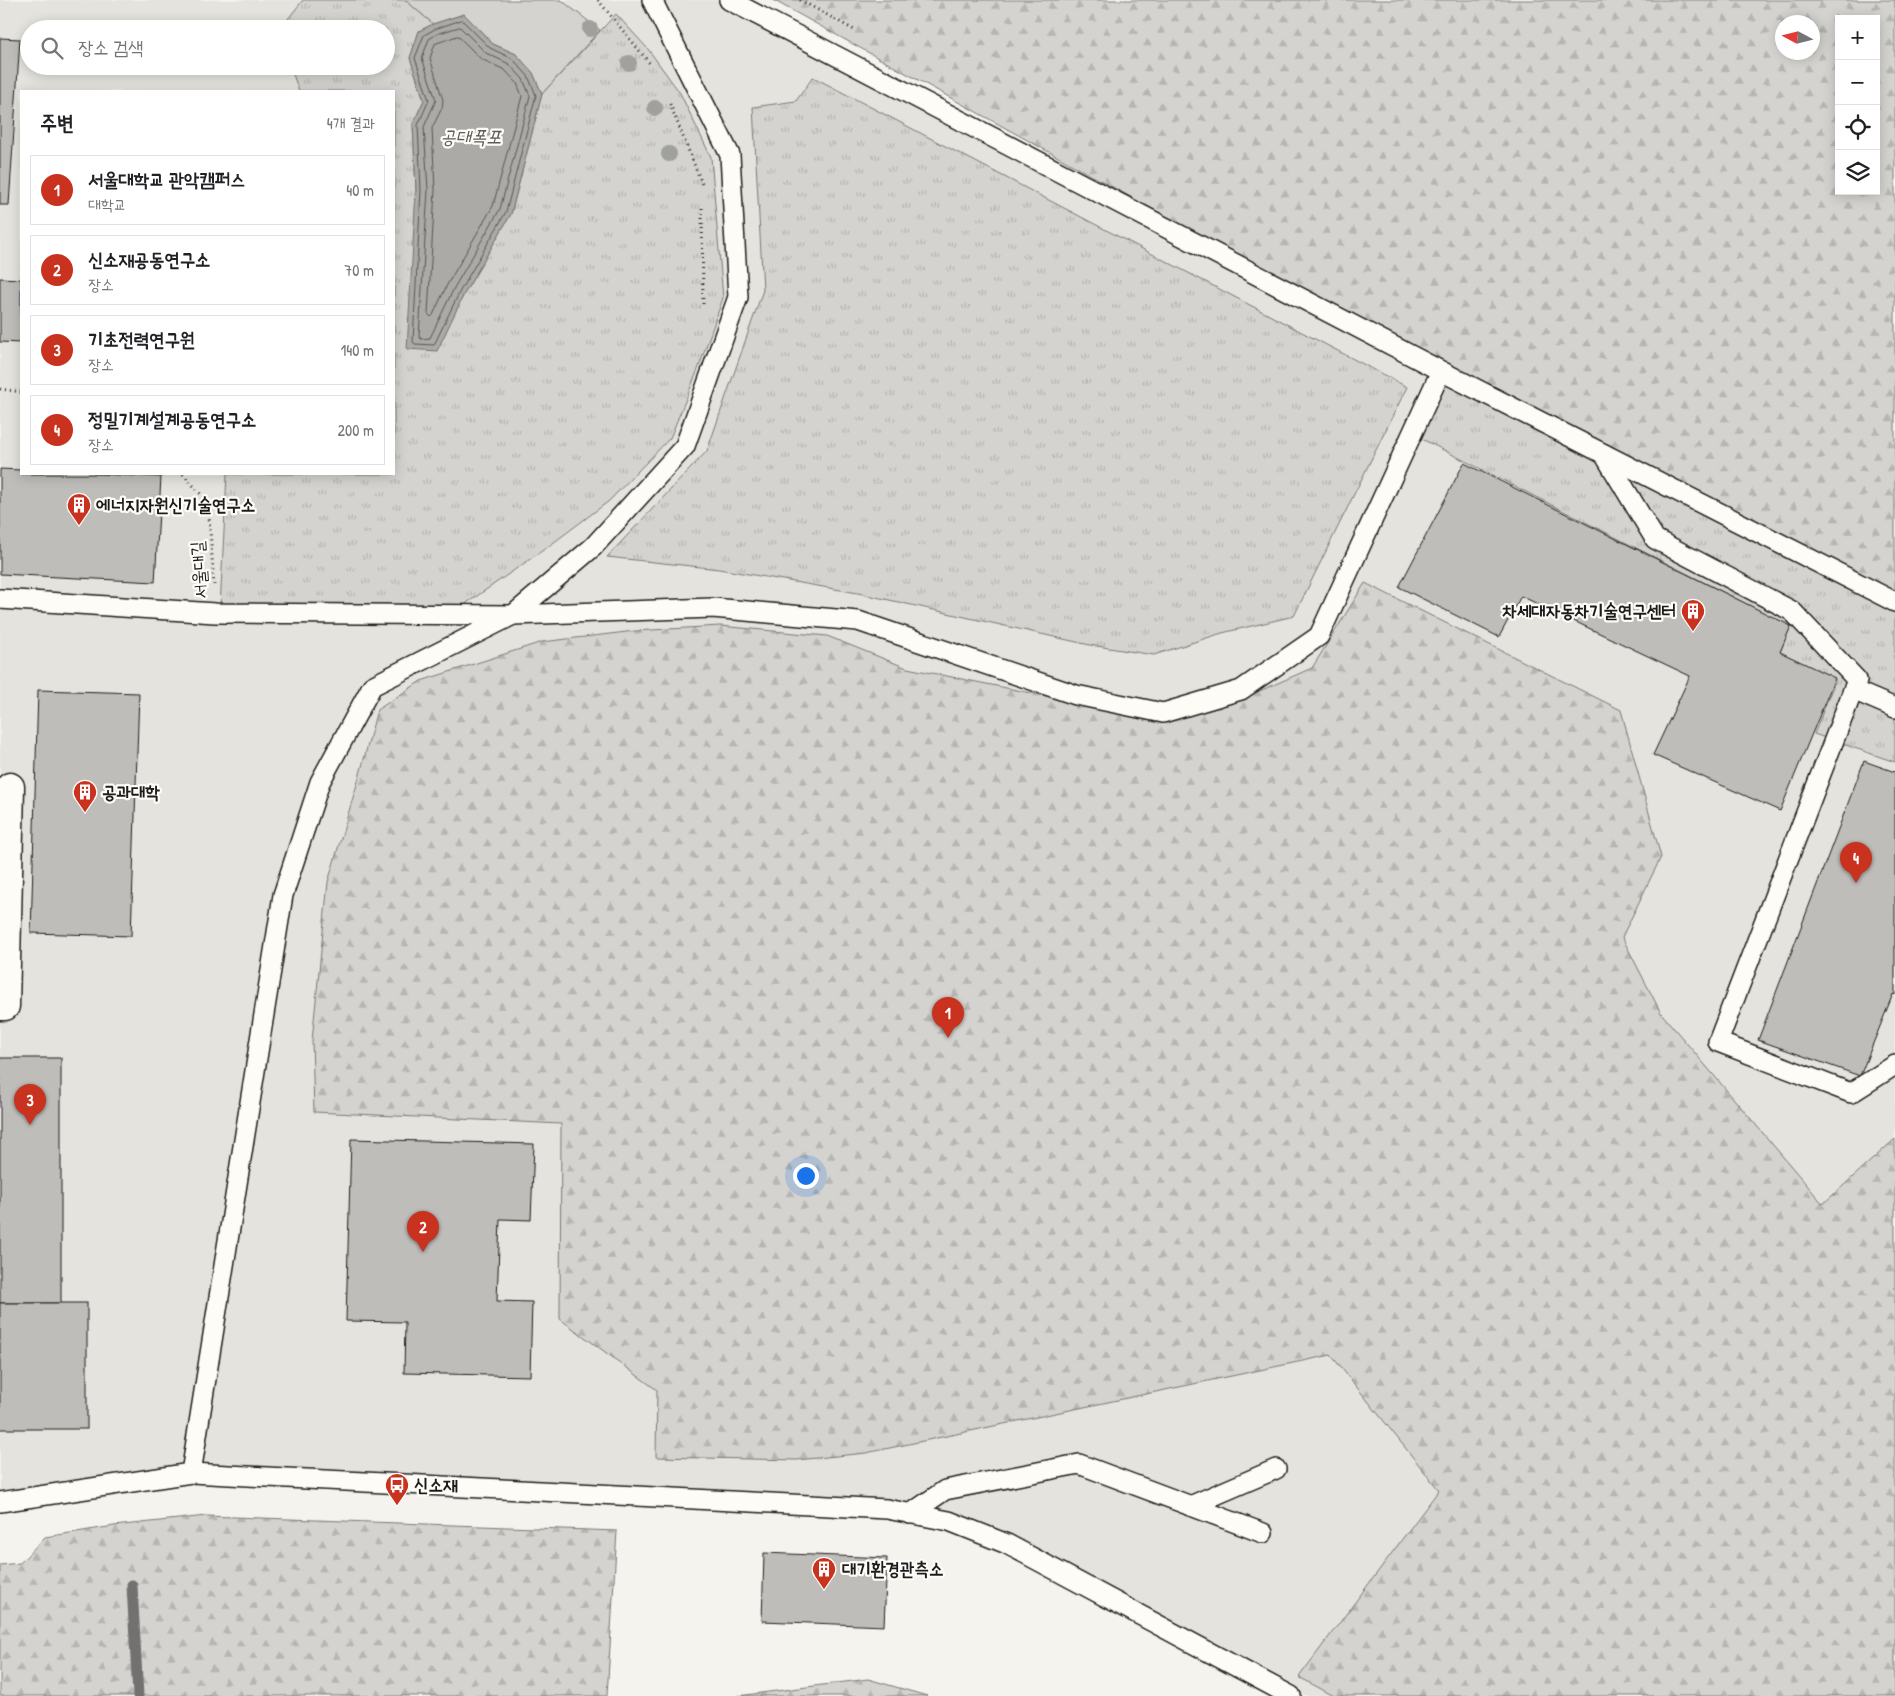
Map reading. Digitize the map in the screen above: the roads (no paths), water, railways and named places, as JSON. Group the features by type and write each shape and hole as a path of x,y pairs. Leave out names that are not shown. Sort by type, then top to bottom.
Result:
{"street":[{"path":"0,1006 5,1006 10,787"}],"lane":[{"path":"191,1473 283,895 320,782 372,686 513,616 593,547 685,446 738,298 730,156 652,0"},
{"path":"729,0 1441,371 1895,602"},
{"path":"0,600 215,613 513,616 713,608 858,621 1076,695 1164,713 1241,690 1318,636 1441,371"},
{"path":"1604,454 1655,539 1792,612 1856,680 1718,1042 1851,1093 1895,1065"},
{"path":"1853,690 1895,708"},
{"path":"910,1514 945,1490 1079,1464 1263,1534"},
{"path":"1190,1506 1276,1469"},
{"path":"0,1502 191,1473 887,1509 949,1521 1008,1544 1291,1696"}],"water":[{"name":"공대폭포","path":"464,14 493,44 516,54 533,73 542,94 511,214 464,294 437,351 407,349 416,190 413,124 424,100 410,58 419,31 433,24"}],"waterway":[{"path":"132,1585 138,1696"}],"place":[{"name":"에너지자원신기술연구소","path":"79,526"},
{"name":"차세대자동차기술연구센터","path":"1693,632"},
{"name":"공과대학","path":"85,813"},
{"name":"정밀기계설계공동연구소","path":"1856,883"},
{"name":"서울대학교 관악캠퍼스","path":"948,1038"},
{"name":"기초전력연구원","path":"30,1125"},
{"name":"신소재공동연구소","path":"423,1252"},
{"name":"신소재","path":"397,1506"},
{"name":"대기환경관측소","path":"824,1590"}]}
